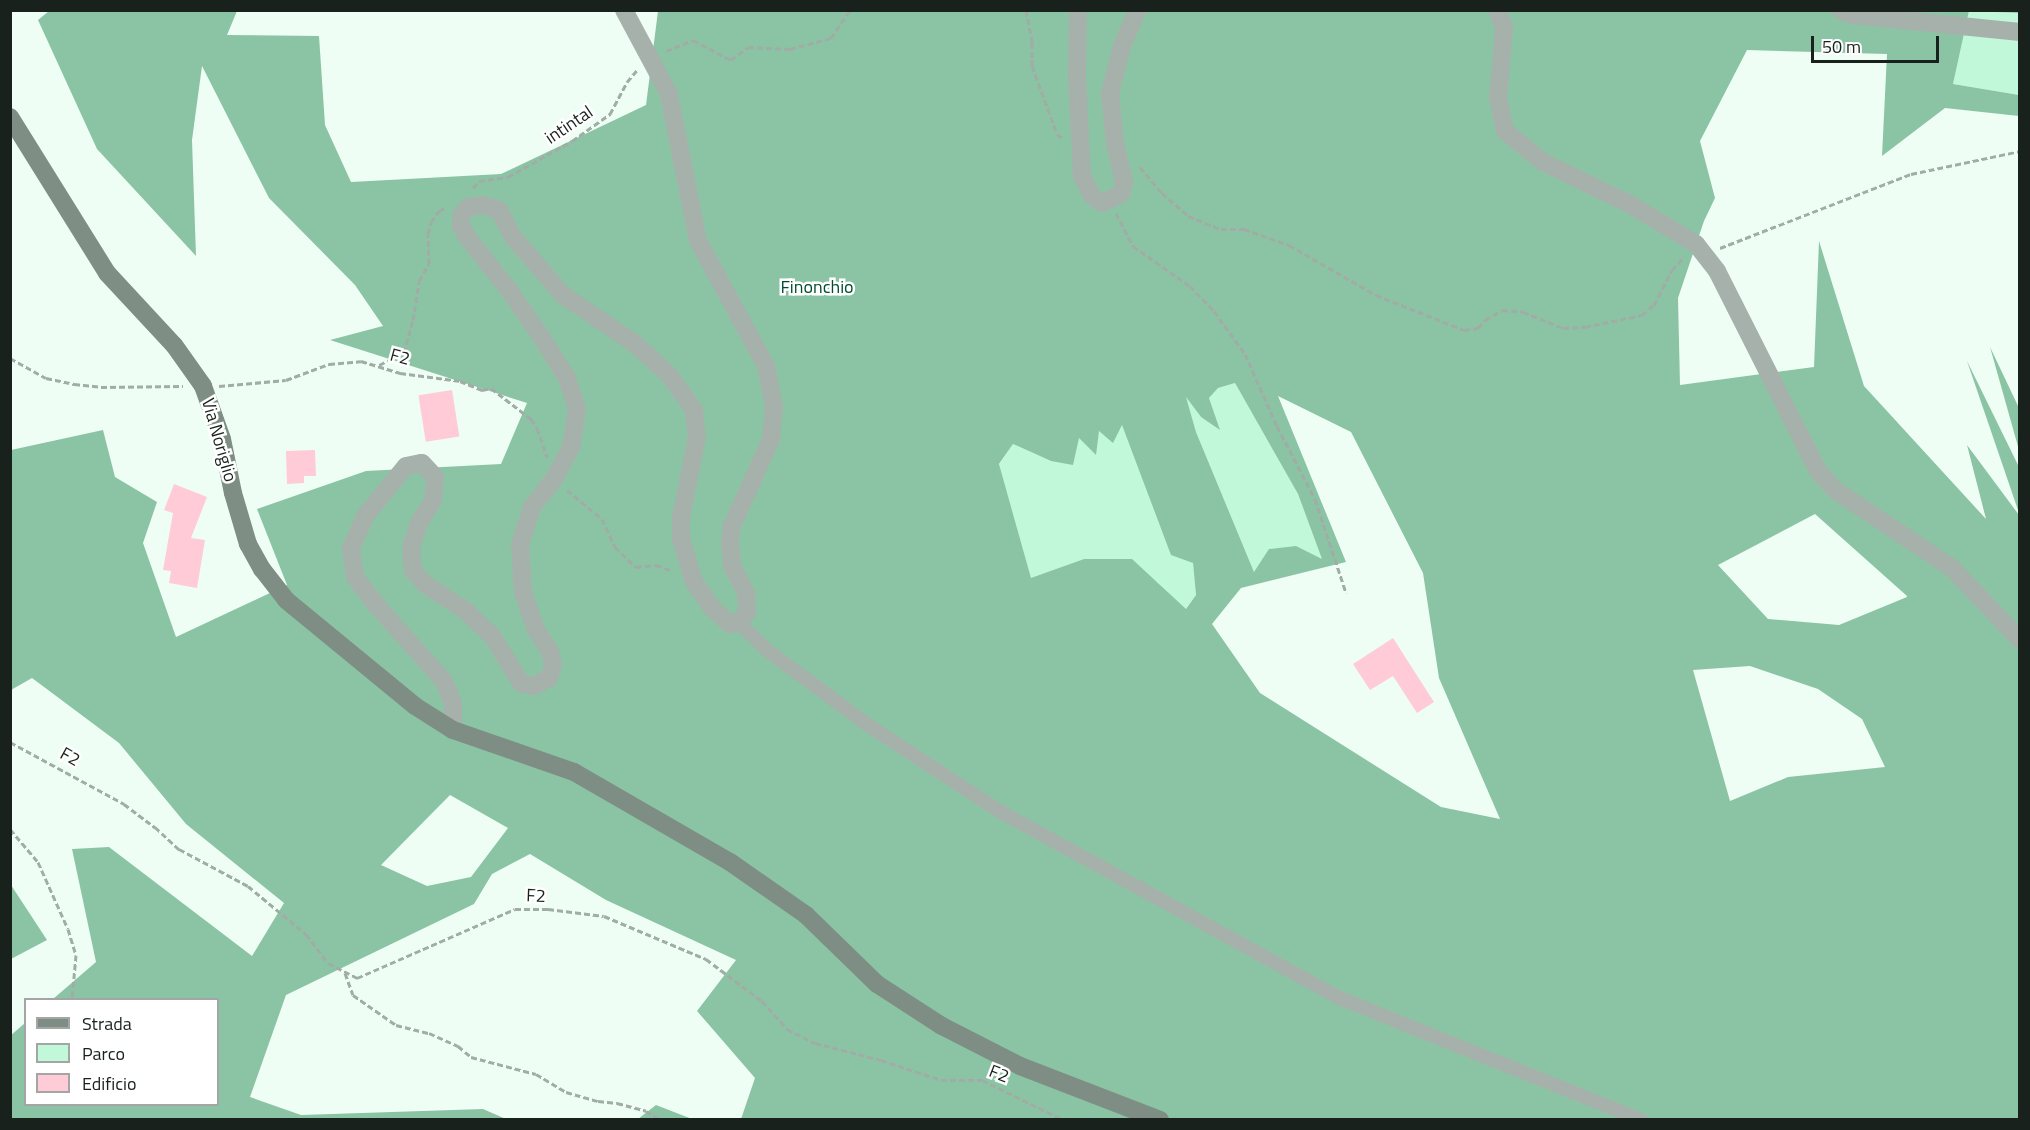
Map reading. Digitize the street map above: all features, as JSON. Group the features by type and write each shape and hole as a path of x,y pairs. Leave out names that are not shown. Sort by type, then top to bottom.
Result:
{"main road":[{"name":"Via Noriglio","path":"10,117 107,273 174,345 204,386 222,439 233,493 248,544 262,568 286,600 416,706 453,730 574,772 710,850 806,915 877,984 942,1026 1020,1066 1160,1119"}],"street":[{"path":"453,730 453,703 443,680 376,606 355,577 351,548 366,515 406,466 422,463 435,477 433,500 419,523 411,548 413,571 426,585 465,610 494,637 521,682 534,686 549,678 553,665 550,652 536,630 523,593 520,544 532,507 554,479 571,447 578,409 567,378 548,347 461,226 461,216 468,207 482,205 499,210 513,237 562,295 634,343 670,376 694,410 697,437 681,517 681,539 694,582 713,609 730,624 739,623 747,612 746,593 732,565 729,544 732,528 771,439 774,406 766,366 698,241 669,94 624,10"},
{"path":"1078,10 1077,77 1082,176 1092,196 1102,203 1121,194 1124,182 1115,144 1110,93 1122,46 1137,10"},
{"path":"1497,10 1504,27 1498,99 1505,131 1543,162 1631,205 1696,244 1717,271 1818,471 1835,490 1952,568 2019,640"},
{"path":"1840,10 1852,15 2019,32"},
{"path":"739,623 768,651 868,725 999,811 1326,991 1642,1119"}],"path":[{"name":"intintal","path":"471,189 479,181 508,177 543,159 610,114 627,82 651,57 693,40 731,60 748,47 790,49 831,38 850,10"},
{"path":"1026,10 1032,42 1032,66 1057,134 1080,152"},
{"path":"1136,160 1162,193 1188,216 1221,229 1244,229 1289,244 1376,296 1464,330 1478,328 1485,320 1502,310 1523,312 1563,328 1623,320 1642,315 1654,304 1672,270 1696,244 1716,249 1911,174 2019,151"},
{"path":"1112,200 1118,221 1133,246 1190,286 1214,311 1245,354 1277,426 1315,499 1346,593"},
{"path":"379,365 404,353 413,320 419,281 429,264 428,234 431,222 439,211 456,202"},
{"name":"F2","path":"10,358 46,378 101,387 204,386 286,380 328,364 361,361 400,373 460,381 482,390 491,388 531,419 537,428 554,479"},
{"path":"554,479 602,519 615,547 636,567 656,565 694,582"},
{"name":"F2","path":"10,742 44,758 124,804 155,827 179,849 248,886 306,933 328,963 357,978 515,909 548,909 595,915 622,923 706,959 762,1001 787,1029 815,1044 881,1060 941,1080 982,1080 1064,1119"},
{"path":"10,829 38,862 69,929 76,955 72,998"},
{"path":"341,970 347,974 352,995 396,1025 429,1033 458,1046 471,1057 536,1074 566,1092 646,1111 661,1119"}],"green space":[{"name":"Finonchio","path":"49,11 237,11 227,35 319,36 325,125 351,182 501,174 646,105 658,11 1969,11 1953,84 2019,95 2019,116 1945,108 1882,156 1887,54 1747,50 1700,141 1715,198 1704,221 1678,298 1680,385 1814,367 1819,241 1864,386 1986,519 1967,445 2019,515 2019,1119 741,1119 755,1078 697,1011 736,960 606,900 530,854 492,874 474,904 286,995 250,1097 301,1115 483,1109 506,1119 11,1119 10,1036 24,1024 24,1106 219,1106 219,998 54,998 96,962 72,849 109,847 252,956 284,903 186,824 119,743 32,678 11,690 11,450 103,430 115,477 157,502 143,543 176,637 287,585 257,509 366,471 501,464 527,403 330,340 383,326 355,285 269,198 202,66 192,140 196,256 97,149 38,20","holes":["1235,383 1298,494 1322,559 1296,546 1269,549 1254,572 1196,432 1186,397 1201,417 1220,430 1209,398 1218,388","1278,396 1351,432 1423,573 1439,678 1500,819 1441,807 1260,693 1212,624 1241,588 1346,562","1122,425 1171,555 1193,563 1196,595 1186,609 1132,559 1084,559 1031,578 999,464 1013,444 1051,461 1073,465 1079,438 1096,455 1099,431 1113,443","1815,514 1907,597 1839,625 1768,619 1718,565","1750,666 1818,689 1862,719 1885,767 1788,777 1730,801 1693,670","450,795 508,828 471,877 427,886 381,865"]},
{"path":"1969,11 2019,13 2019,95 1953,84"},
{"path":"1969,11 2019,11 2019,13"},
{"path":"1990,347 2019,408 2019,450"},
{"path":"1967,361 2019,467 2019,513"},
{"path":"1235,383 1298,494 1323,560 1254,572 1196,432 1185,395 1201,417 1219,428 1209,398 1218,388"},
{"path":"1122,424 1137,461 1193,563 1196,595 1185,610 1156,581 1084,559 1031,579 999,465 1013,444 1051,461 1079,438"},
{"path":"11,885 47,940 11,959 10,958"},
{"path":"656,1105 692,1119 638,1119"}],"building":[{"path":"452,390 459,436 426,442 418,395"},
{"path":"315,450 316,476 304,476 304,483 287,484 286,451"},
{"path":"174,484 207,497 191,538 205,540 197,588 169,583 171,571 163,570 173,513 164,510"},
{"path":"1393,638 1434,702 1417,713 1393,676 1370,690 1353,664"}]}
